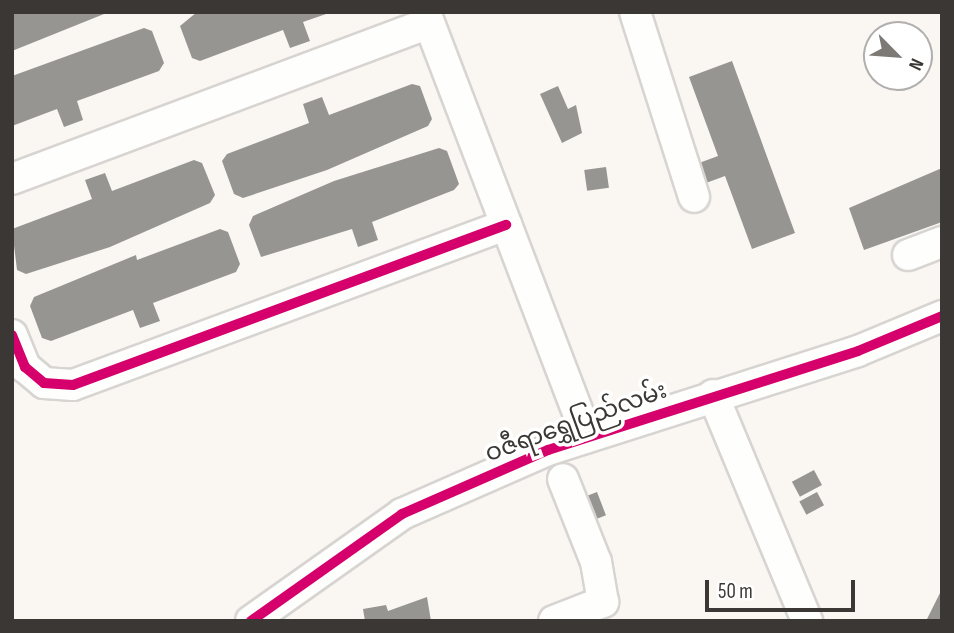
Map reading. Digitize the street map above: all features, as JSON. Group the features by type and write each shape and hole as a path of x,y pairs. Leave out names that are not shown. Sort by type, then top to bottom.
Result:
{"street":[{"path":"635,12 694,197"},
{"path":"12,179 427,18 587,437"},
{"path":"12,335 25,367 44,383 73,385 506,225"},
{"path":"908,255 942,242"},
{"name":"ဝဇီရာရွှေပြည်လမ်း","path":"251,621 402,514 587,437 858,351 942,316"},
{"path":"713,395 807,621"},
{"path":"554,621 603,602 596,562 562,479"}],"building":[{"path":"12,12 109,12 12,51"},
{"path":"197,12 329,13 303,22 310,41 290,48 283,30 200,61 192,58 180,26"},
{"path":"144,28 152,31 164,63 159,71 77,101 83,120 64,127 57,109 12,126 12,76"},
{"path":"732,61 795,233 752,249 725,176 706,183 699,163 718,156 689,77"},
{"path":"412,84 420,86 432,119 428,126 327,170 243,198 234,194 222,161 227,154 309,123 303,104 322,97 329,115"},
{"path":"558,86 568,109 576,105 582,133 562,143 540,94"},
{"path":"439,148 447,151 459,184 454,190 372,222 378,240 358,247 352,229 261,257 249,225 253,216 334,181"},
{"path":"194,160 202,163 215,195 210,203 110,247 26,274 17,270 12,229 92,199 85,180 105,173 112,191"},
{"path":"606,167 609,188 587,191 584,170"},
{"path":"942,168 942,222 864,250 849,208"},
{"path":"220,229 228,232 240,264 236,272 153,303 160,321 140,328 133,310 51,341 42,338 30,306 34,297 136,255 137,260"},
{"path":"814,470 822,485 800,497 792,482"},
{"path":"597,492 606,515 589,522 580,498"},
{"path":"817,492 824,505 806,515 799,501"},
{"path":"942,589 942,621 931,621 927,619"},
{"path":"427,597 431,621 365,621 363,609 386,605 388,611"}],"cycle path":[{"path":"12,335 25,367 44,383 73,385 506,225"},
{"path":"251,621 402,514 548,450 858,351 942,316"}]}
